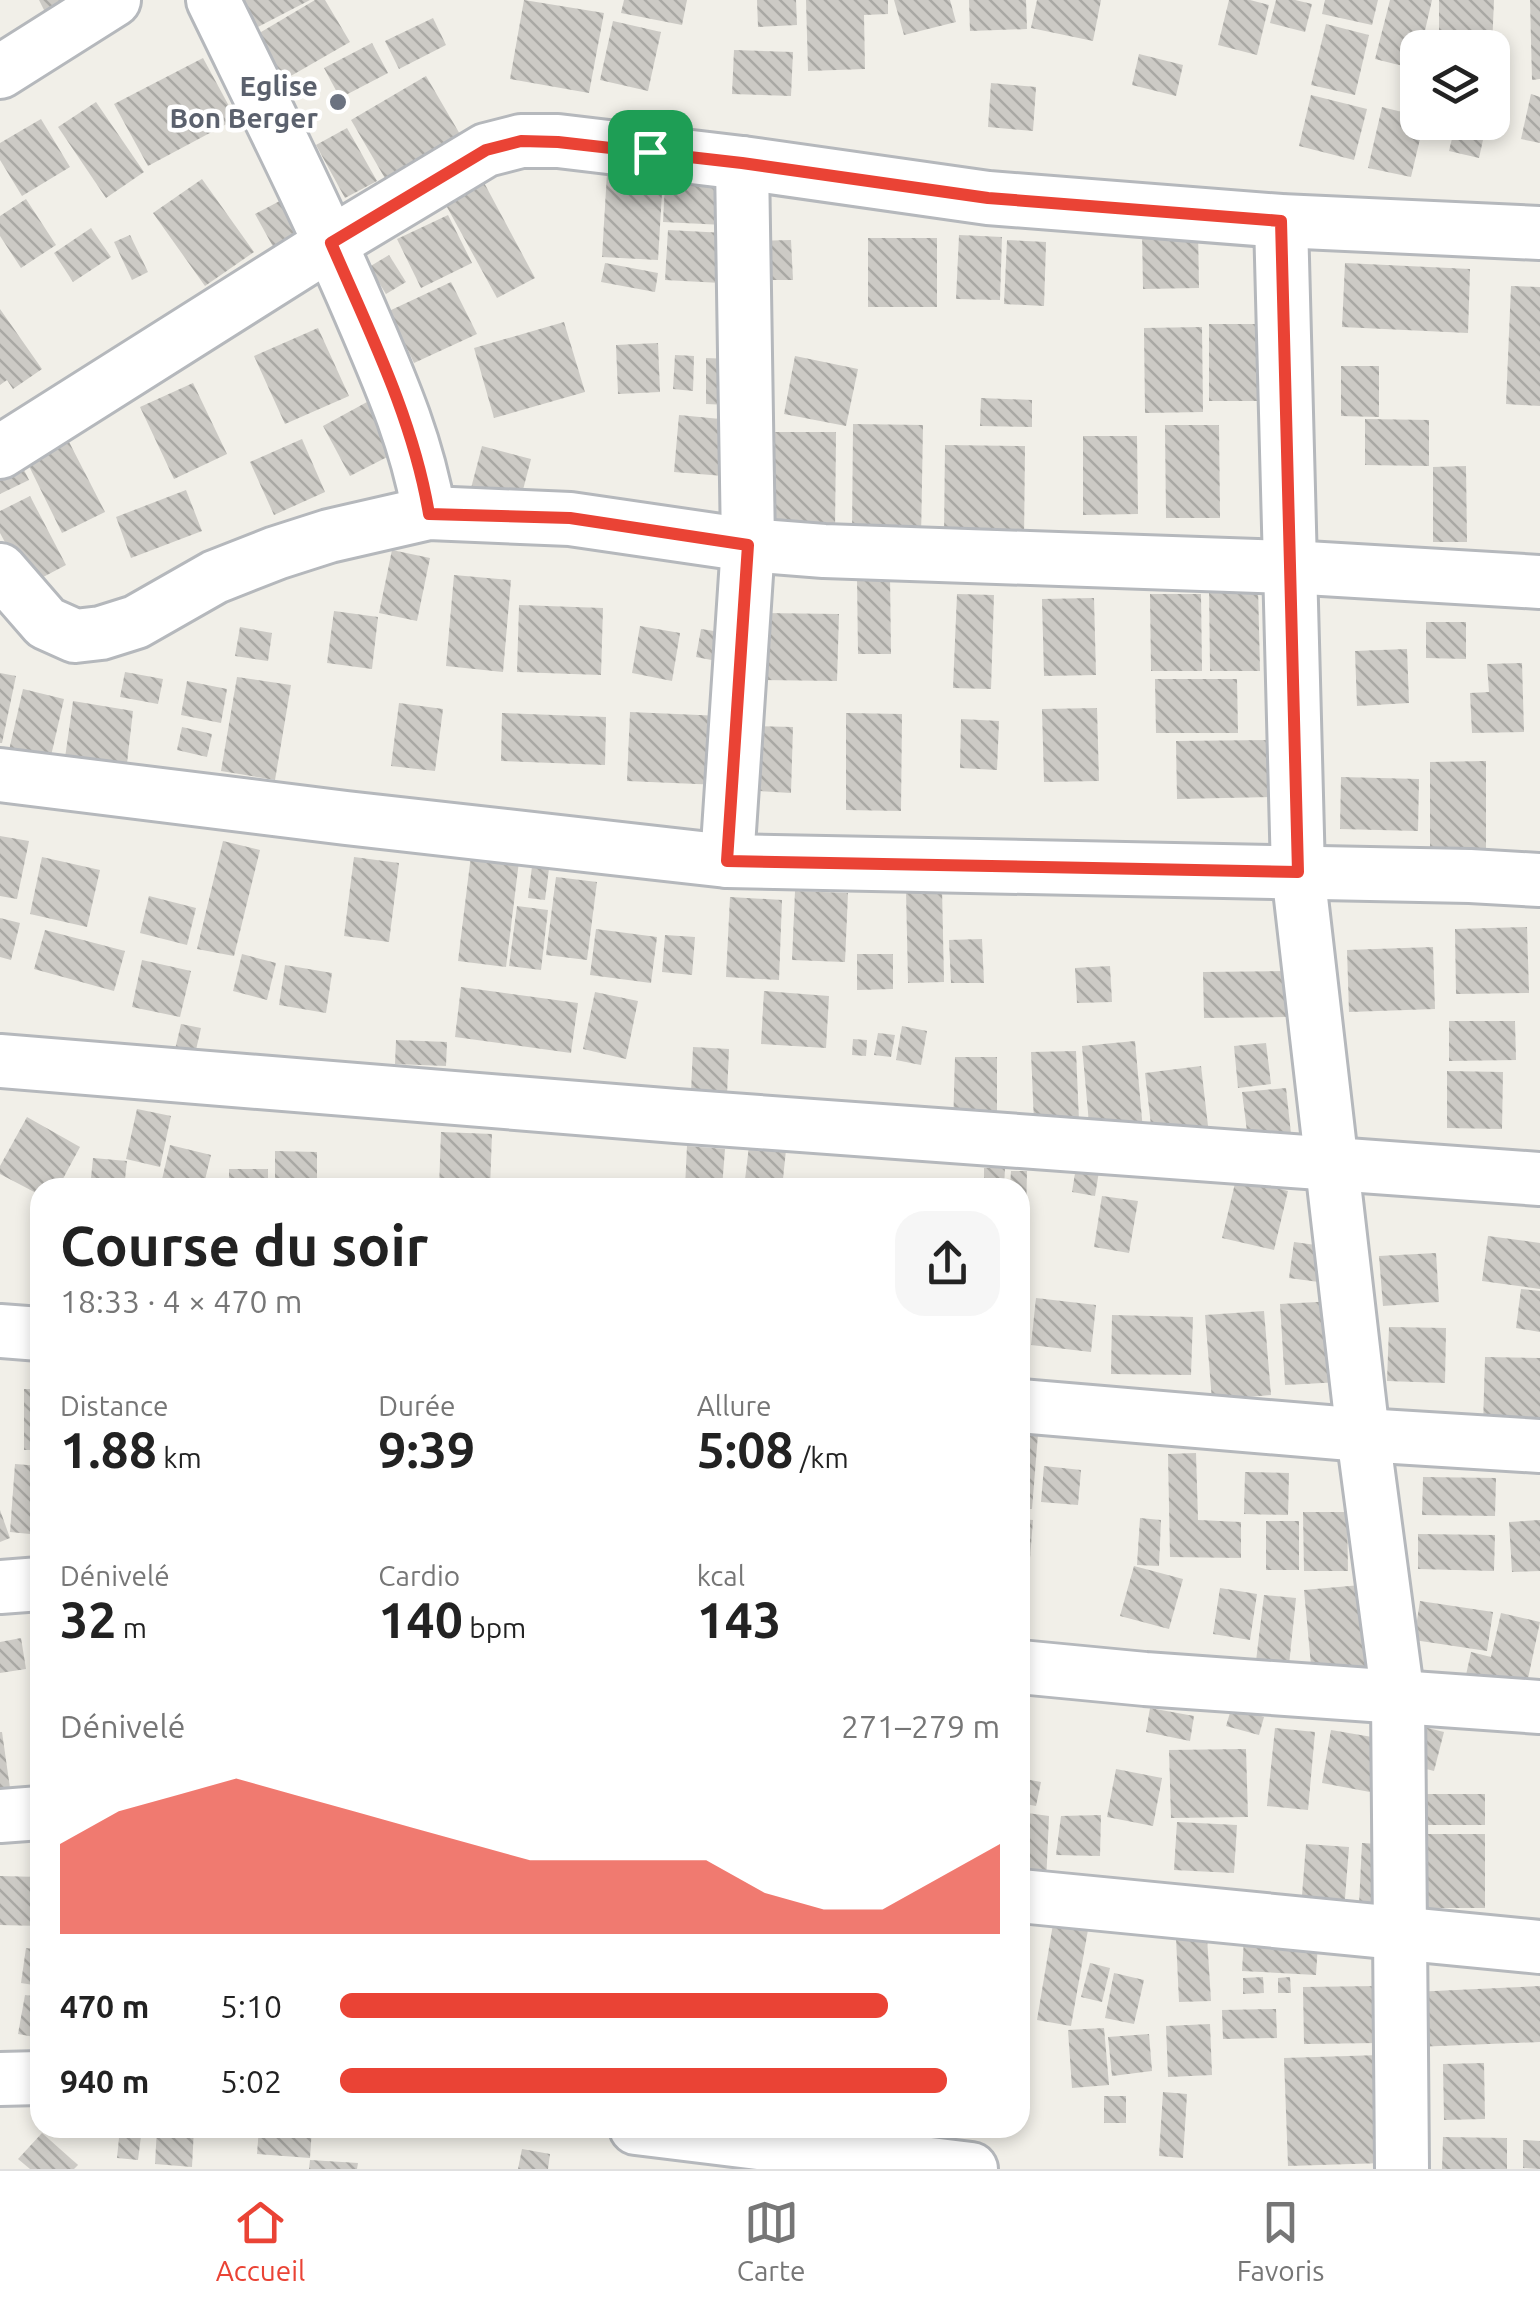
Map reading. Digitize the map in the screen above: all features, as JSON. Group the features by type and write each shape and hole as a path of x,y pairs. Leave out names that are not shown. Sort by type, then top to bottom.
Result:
{"street":[{"path":"0,72 114,0"},
{"path":"213,0 331,243 406,418 429,514"},
{"path":"0,452 486,150 521,141 742,163 988,198 1281,221 1540,233"},
{"path":"727,861 748,545 742,163"},
{"path":"1281,221 1298,872 1363,1435 1398,1698 1402,2169"},
{"path":"0,570 46,623 74,636 136,622 215,577 276,553 328,536 429,514 570,518 748,545 824,551 1289,567 1540,582"},
{"path":"0,776 727,861 1540,880"},
{"path":"0,1061 676,1116 1540,1179"},
{"path":"0,1331 30,1333"},
{"path":"1030,1407 1540,1446"},
{"path":"0,1588 30,1585"},
{"path":"1030,1667 1145,1680 1540,1707"},
{"path":"0,1816 30,1814"},
{"path":"1030,1897 1540,1947"},
{"path":"0,2079 30,2078"},
{"path":"718,2138 971,2169"}],"building":[{"path":"39,0 70,0 45,12"},
{"path":"239,0 310,0 254,29"},
{"path":"315,0 325,0 350,42 282,81 256,35"},
{"path":"524,0 604,13 589,93 510,79"},
{"path":"624,0 687,0 682,25 621,13"},
{"path":"757,0 796,0 797,25 758,27"},
{"path":"806,0 888,0 888,14 864,15 865,69 808,71"},
{"path":"894,0 950,0 956,22 904,35"},
{"path":"969,0 1026,0 1027,29 970,31"},
{"path":"1037,0 1101,0 1093,41 1031,28"},
{"path":"1229,0 1269,5 1257,55 1218,45"},
{"path":"1276,0 1312,4 1305,32 1270,23"},
{"path":"1325,0 1378,0 1372,25 1322,14"},
{"path":"1390,0 1432,0 1425,30 1400,30 1400,65 1375,59"},
{"path":"1439,0 1494,0 1493,30 1439,30"},
{"path":"1530,0 1540,0 1540,79 1532,80"},
{"path":"433,18 446,45 399,69 385,41"},
{"path":"613,21 661,32 648,91 600,80"},
{"path":"1326,24 1369,35 1355,95 1311,85"},
{"path":"372,43 388,73 340,98 324,68"},
{"path":"734,50 793,52 791,96 732,94"},
{"path":"1139,54 1183,65 1176,96 1132,85"},
{"path":"203,58 236,119 148,166 114,104"},
{"path":"426,76 461,136 386,180 351,120"},
{"path":"991,83 1036,87 1033,131 988,127"},
{"path":"1531,94 1540,97 1540,143 1521,139"},
{"path":"1311,95 1367,109 1354,160 1299,146"},
{"path":"96,102 144,172 106,198 58,127"},
{"path":"1382,107 1400,112 1400,140 1420,140 1411,177 1368,168"},
{"path":"41,119 70,167 22,196 0,160 0,143"},
{"path":"347,128 377,181 345,198 316,145"},
{"path":"1452,140 1483,140 1479,158 1449,151"},
{"path":"607,173 663,176 658,260 602,257"},
{"path":"481,177 535,278 497,298 442,198"},
{"path":"202,179 254,252 205,286 153,213"},
{"path":"665,184 726,188 724,225 663,222"},
{"path":"293,194 314,232 276,252 255,214"},
{"path":"26,199 56,245 21,268 0,236 0,216"},
{"path":"448,215 472,263 421,288 397,239"},
{"path":"91,228 111,257 73,282 54,253"},
{"path":"1198,228 1199,288 1143,289 1142,229"},
{"path":"668,230 725,233 721,283 665,280"},
{"path":"130,235 148,272 132,280 114,242"},
{"path":"959,235 1002,237 1000,300 956,299"},
{"path":"868,238 937,238 937,307 868,307"},
{"path":"791,240 793,280 756,280 755,241"},
{"path":"1007,240 1046,242 1044,306 1004,304"},
{"path":"389,255 406,282 386,294 369,267"},
{"path":"605,263 658,273 655,292 601,282"},
{"path":"1345,263 1470,269 1468,333 1342,327"},
{"path":"451,282 477,334 414,363 389,311"},
{"path":"1511,286 1540,287 1540,406 1506,404"},
{"path":"0,309 42,369 13,389 7,380 0,385"},
{"path":"564,322 585,392 494,418 474,348"},
{"path":"1209,324 1261,324 1262,401 1209,401"},
{"path":"1202,327 1203,412 1145,413 1144,328"},
{"path":"318,328 349,396 285,424 254,356"},
{"path":"658,343 660,392 618,394 616,345"},
{"path":"675,355 694,356 693,391 673,389"},
{"path":"795,356 858,369 846,426 784,414"},
{"path":"706,358 731,359 729,405 706,404"},
{"path":"1341,366 1379,366 1379,417 1341,416"},
{"path":"193,383 227,454 174,479 140,407"},
{"path":"981,398 1032,400 1032,427 980,426"},
{"path":"367,402 395,453 350,476 323,426"},
{"path":"679,415 741,421 736,477 674,472"},
{"path":"1365,419 1429,420 1429,466 1365,465"},
{"path":"853,424 923,425 921,540 852,539"},
{"path":"1165,425 1219,425 1220,518 1166,518"},
{"path":"766,432 836,432 835,534 765,533"},
{"path":"1083,436 1137,436 1138,514 1083,515"},
{"path":"67,438 105,512 62,533 25,458"},
{"path":"302,439 325,492 274,515 250,462"},
{"path":"945,445 1025,446 1024,542 944,540"},
{"path":"482,446 531,459 518,509 469,496"},
{"path":"17,456 29,480 0,494 0,464"},
{"path":"1466,466 1467,542 1433,542 1433,467"},
{"path":"186,490 202,531 131,558 116,517"},
{"path":"30,496 66,565 28,585 0,533 0,511"},
{"path":"392,550 430,558 417,621 379,613"},
{"path":"454,575 511,580 503,672 446,666"},
{"path":"857,576 890,576 891,654 858,654"},
{"path":"1209,587 1258,587 1260,671 1210,671"},
{"path":"957,594 994,595 991,689 953,688"},
{"path":"1150,594 1201,594 1202,671 1151,671"},
{"path":"1094,598 1096,675 1044,676 1042,599"},
{"path":"519,605 603,608 601,675 517,672"},
{"path":"334,611 378,617 372,669 327,663"},
{"path":"760,613 839,614 837,681 759,680"},
{"path":"1426,622 1466,622 1466,659 1426,658"},
{"path":"640,626 680,633 672,681 632,673"},
{"path":"240,627 272,633 268,661 235,656"},
{"path":"701,629 727,633 722,662 696,657"},
{"path":"1407,649 1409,703 1357,706 1355,651"},
{"path":"1522,663 1524,732 1472,733 1470,693 1489,692 1487,664"},
{"path":"125,672 163,679 158,704 120,697"},
{"path":"0,673 16,676 2,743 0,743"},
{"path":"237,677 291,685 275,780 221,771"},
{"path":"1155,679 1237,679 1238,733 1156,733"},
{"path":"187,681 227,689 221,723 181,715"},
{"path":"23,689 64,699 48,769 7,759"},
{"path":"73,701 133,711 126,772 64,765"},
{"path":"399,703 443,709 435,771 391,766"},
{"path":"1097,708 1099,781 1044,782 1042,709"},
{"path":"630,712 722,716 720,785 627,781"},
{"path":"502,713 606,717 605,765 501,761"},
{"path":"846,713 902,714 901,811 846,810"},
{"path":"961,719 999,721 997,770 960,768"},
{"path":"744,726 793,727 791,793 742,790"},
{"path":"182,727 212,734 207,757 177,750"},
{"path":"1276,740 1277,797 1177,799 1176,741"},
{"path":"1486,761 1486,855 1430,855 1430,762"},
{"path":"1341,777 1419,779 1418,831 1340,829"},
{"path":"0,836 29,841 17,899 0,896"},
{"path":"223,841 260,850 234,956 197,949"},
{"path":"472,847 520,853 506,967 458,961"},
{"path":"42,857 100,870 87,927 30,914"},
{"path":"354,857 399,863 389,942 344,936"},
{"path":"533,859 550,861 545,900 528,898"},
{"path":"556,877 597,882 587,960 546,955"},
{"path":"942,888 944,982 908,983 906,889"},
{"path":"795,891 848,893 845,962 792,960"},
{"path":"149,896 196,908 187,945 140,933"},
{"path":"730,897 782,900 779,980 726,977"},
{"path":"517,906 548,910 541,970 509,966"},
{"path":"0,918 20,923 11,960 0,957"},
{"path":"1527,927 1529,993 1456,994 1455,929"},
{"path":"596,929 657,937 651,983 590,975"},
{"path":"45,930 125,951 114,991 34,969"},
{"path":"665,935 695,937 692,975 662,972"},
{"path":"982,939 984,983 951,983 949,940"},
{"path":"1433,947 1435,1009 1349,1012 1347,950"},
{"path":"242,954 276,963 267,1000 233,991"},
{"path":"857,954 893,954 893,989 857,990"},
{"path":"142,960 191,971 180,1017 132,1007"},
{"path":"285,965 332,973 326,1013 279,1005"},
{"path":"1110,966 1112,1002 1077,1003 1075,968"},
{"path":"1287,971 1288,1017 1204,1018 1203,972"},
{"path":"461,987 578,1003 571,1053 455,1037"},
{"path":"764,991 829,996 826,1048 761,1044"},
{"path":"595,992 638,1001 626,1059 583,1049"},
{"path":"1449,1021 1515,1021 1516,1060 1449,1061"},
{"path":"181,1024 201,1028 193,1063 173,1058"},
{"path":"902,1026 927,1031 921,1065 896,1060"},
{"path":"878,1033 895,1035 891,1057 874,1055"},
{"path":"853,1039 867,1040 866,1056 852,1055"},
{"path":"396,1040 447,1042 446,1066 395,1064"},
{"path":"1135,1041 1143,1130 1090,1134 1082,1046"},
{"path":"1266,1043 1271,1084 1238,1088 1234,1046"},
{"path":"693,1047 729,1049 727,1095 691,1093"},
{"path":"1076,1051 1079,1121 1034,1123 1031,1052"},
{"path":"955,1057 997,1057 997,1129 953,1129"},
{"path":"1201,1066 1208,1126 1152,1134 1145,1073"},
{"path":"1447,1071 1503,1072 1502,1129 1447,1128"},
{"path":"1286,1088 1291,1134 1248,1139 1242,1092"},
{"path":"137,1109 171,1116 160,1167 126,1159"},
{"path":"27,1117 80,1147 63,1178 30,1178 30,1190 0,1174 0,1166"},
{"path":"441,1132 492,1134 490,1178 439,1178"},
{"path":"170,1145 211,1155 205,1178 162,1178"},
{"path":"687,1146 725,1149 723,1178 685,1178"},
{"path":"749,1146 786,1150 783,1178 745,1178"},
{"path":"275,1151 317,1152 317,1178 275,1178"},
{"path":"93,1158 127,1161 125,1178 91,1178"},
{"path":"1077,1161 1100,1165 1095,1196 1072,1192"},
{"path":"984,1168 1005,1168 1004,1178 984,1178"},
{"path":"229,1169 268,1169 268,1178 229,1178"},
{"path":"1011,1171 1027,1171 1027,1178 1011,1178"},
{"path":"1236,1179 1288,1191 1274,1250 1222,1238"},
{"path":"1102,1196 1138,1201 1129,1253 1094,1247"},
{"path":"1488,1236 1540,1243 1540,1289 1482,1281"},
{"path":"1294,1242 1323,1246 1319,1282 1289,1278"},
{"path":"1436,1253 1439,1302 1383,1306 1379,1256"},
{"path":"1521,1289 1540,1291 1540,1332 1516,1328"},
{"path":"1036,1298 1096,1305 1091,1352 1031,1345"},
{"path":"1336,1301 1341,1382 1285,1385 1280,1304"},
{"path":"1264,1311 1271,1395 1212,1400 1205,1315"},
{"path":"1112,1315 1193,1317 1191,1375 1111,1374"},
{"path":"1389,1327 1446,1328 1445,1383 1387,1381"},
{"path":"1485,1357 1540,1358 1540,1427 1483,1426"},
{"path":"24,1389 30,1389 30,1450 24,1450"},
{"path":"1030,1433 1038,1434 1030,1509"},
{"path":"1196,1453 1198,1520 1241,1522 1241,1558 1170,1557 1168,1454"},
{"path":"15,1464 30,1465 30,1534 10,1532"},
{"path":"1044,1466 1081,1470 1078,1505 1041,1502"},
{"path":"1245,1472 1289,1473 1288,1515 1244,1514"},
{"path":"1423,1477 1496,1478 1495,1516 1422,1515"},
{"path":"0,1510 10,1538 0,1542"},
{"path":"1303,1512 1347,1512 1348,1571 1304,1571"},
{"path":"1140,1518 1161,1520 1159,1566 1137,1565"},
{"path":"1540,1520 1540,1571 1512,1572 1509,1522"},
{"path":"1266,1521 1299,1521 1299,1570 1266,1570"},
{"path":"1418,1534 1495,1535 1494,1571 1418,1569"},
{"path":"1134,1566 1183,1579 1169,1629 1120,1616"},
{"path":"1361,1585 1369,1672 1312,1676 1304,1590"},
{"path":"1220,1588 1257,1594 1250,1640 1213,1634"},
{"path":"1264,1595 1296,1598 1289,1665 1256,1661"},
{"path":"1420,1601 1493,1612 1487,1651 1414,1640"},
{"path":"1501,1613 1540,1622 1526,1688 1466,1675 1471,1652 1491,1657"},
{"path":"21,1638 26,1669 0,1673 0,1642"},
{"path":"1232,1706 1264,1717 1259,1735 1226,1726"},
{"path":"1150,1708 1194,1716 1190,1741 1146,1732"},
{"path":"1412,1724 1444,1732 1434,1771 1403,1763"},
{"path":"1275,1728 1315,1732 1308,1810 1267,1806"},
{"path":"1331,1730 1378,1738 1370,1792 1322,1783"},
{"path":"2,1732 12,1802 0,1803"},
{"path":"1246,1749 1248,1817 1171,1818 1169,1750"},
{"path":"1116,1769 1162,1778 1153,1826 1107,1817"},
{"path":"1030,1780 1041,1782 1036,1806 1030,1805"},
{"path":"1418,1794 1485,1794 1485,1825 1418,1825"},
{"path":"1030,1813 1049,1816 1046,1884 1030,1882"},
{"path":"1101,1815 1100,1856 1056,1855 1061,1816"},
{"path":"1177,1822 1237,1825 1234,1873 1174,1870"},
{"path":"1417,1834 1485,1834 1485,1908 1418,1908"},
{"path":"1362,1843 1395,1845 1390,1908 1359,1905"},
{"path":"1306,1844 1349,1847 1344,1911 1301,1908"},
{"path":"0,1876 30,1877 30,1926 0,1925"},
{"path":"1054,1918 1089,1924 1071,2026 1037,2020"},
{"path":"1207,1937 1211,2001 1179,2002 1176,1938"},
{"path":"1244,1939 1318,1943 1316,1975 1242,1971"},
{"path":"26,1948 30,1949 30,1984 21,1983"},
{"path":"1090,1963 1110,1968 1102,2002 1081,1997"},
{"path":"1114,1973 1144,1980 1134,2024 1105,2018"},
{"path":"1263,1977 1264,1993 1243,1994 1243,1978"},
{"path":"1290,1977 1291,1993 1278,1993 1278,1978"},
{"path":"1377,1986 1378,2043 1304,2044 1303,1987"},
{"path":"1540,1986 1540,2042 1415,2047 1413,1992"},
{"path":"25,1995 30,1996 30,2036 18,2034"},
{"path":"1276,2009 1277,2038 1223,2039 1222,2010"},
{"path":"1210,2024 1212,2075 1168,2077 1166,2026"},
{"path":"1104,2028 1109,2085 1072,2088 1068,2030"},
{"path":"1149,2034 1152,2071 1112,2076 1108,2037"},
{"path":"1380,2055 1384,2163 1288,2166 1284,2058"},
{"path":"1484,2063 1485,2119 1444,2120 1443,2064"},
{"path":"1163,2092 1187,2094 1183,2158 1159,2156"},
{"path":"1104,2096 1126,2096 1126,2123 1104,2123"},
{"path":"1443,2137 1507,2138 1507,2169 1442,2169"},
{"path":"37,2138 48,2138 78,2165 74,2169 30,2169 18,2159"},
{"path":"119,2138 141,2138 138,2160 117,2158"},
{"path":"156,2138 193,2138 192,2167 155,2164"},
{"path":"258,2138 311,2138 310,2158 257,2154"},
{"path":"1523,2140 1540,2141 1540,2169 1523,2168"},
{"path":"522,2149 550,2154 548,2169 518,2169"},
{"path":"310,2160 358,2163 357,2169 309,2169"}],"place":[{"name":"Eglise Bon Berger","path":"338,102"}],"route":[{"path":"521,141 650,152 988,198 1281,221 1298,872 727,861 748,545 570,518 429,514 406,418 331,243 486,150 521,141"}]}
